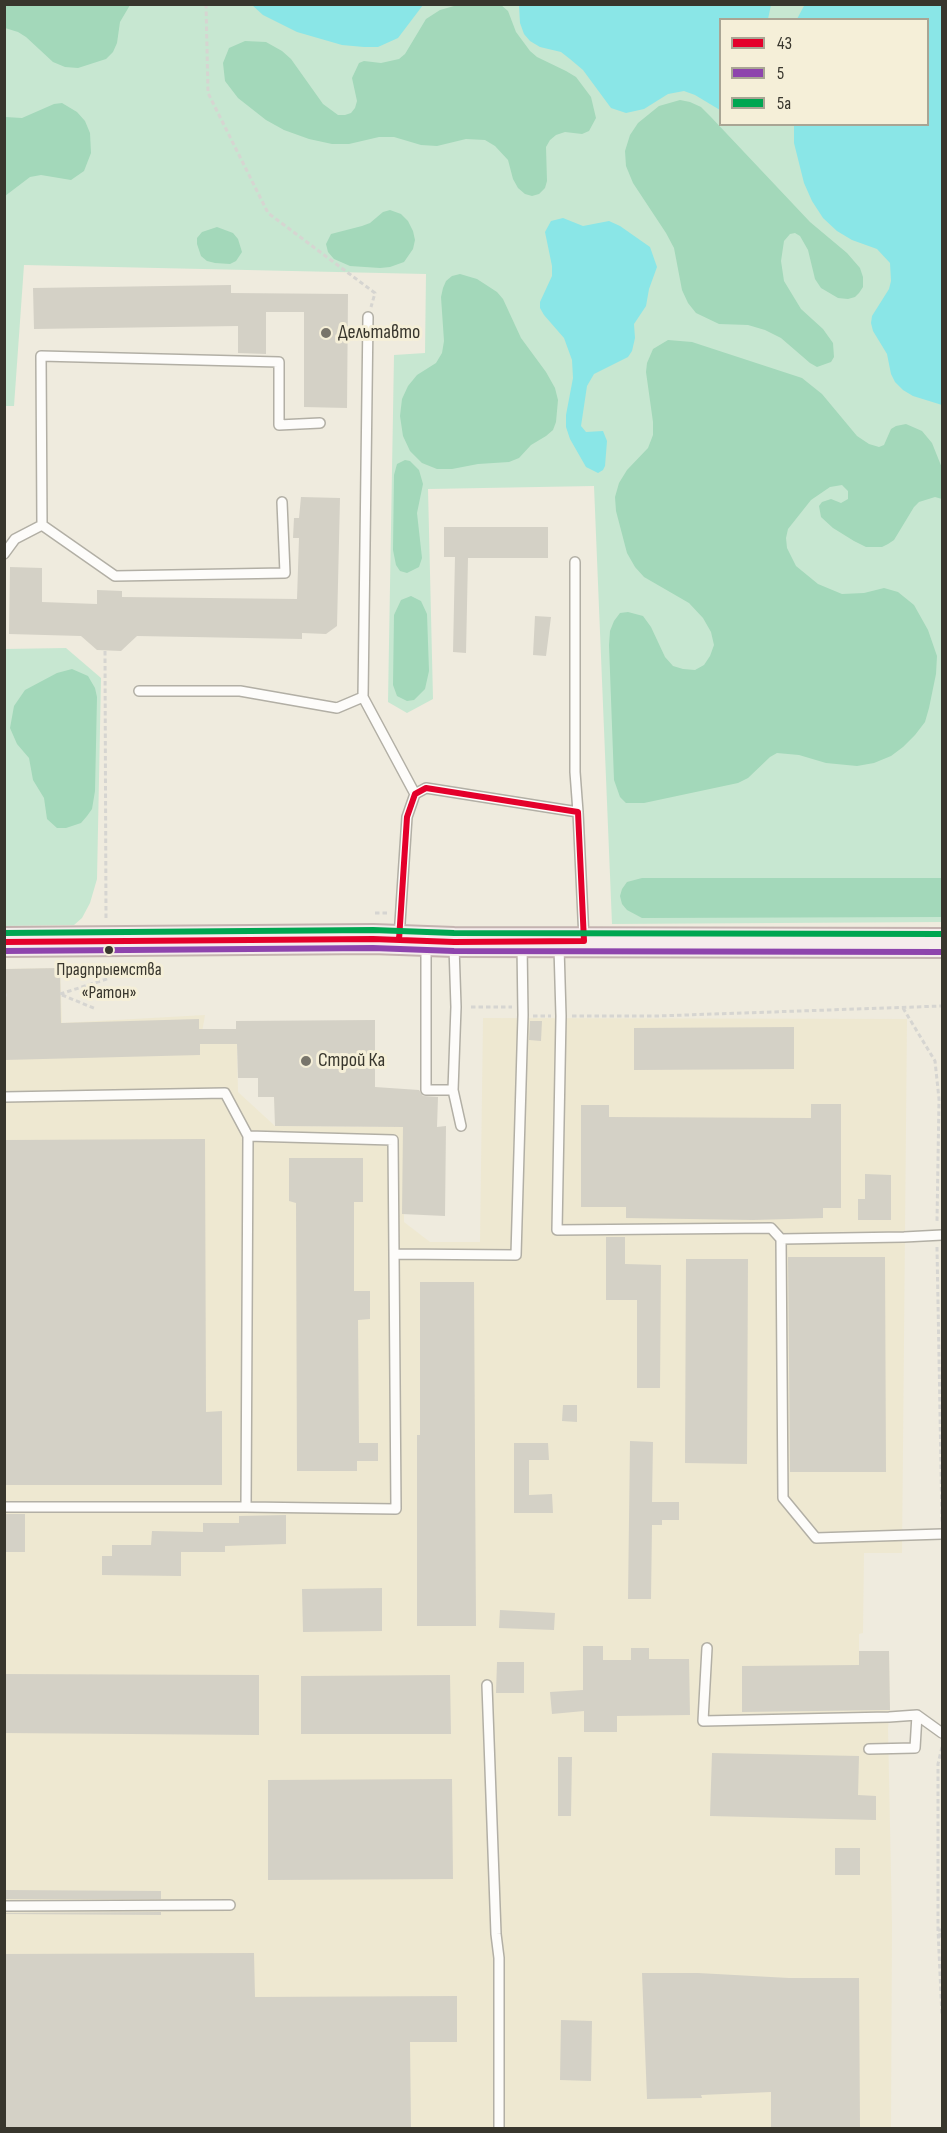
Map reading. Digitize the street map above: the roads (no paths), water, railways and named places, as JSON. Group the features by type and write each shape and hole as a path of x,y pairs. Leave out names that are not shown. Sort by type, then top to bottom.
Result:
{"main road":[{"path":"4,942 373,939 426,942 942,943"}],"lane":[{"path":"368,317 363,698 415,794"},
{"path":"42,525 41,356 279,362 279,425 320,423"},
{"path":"42,525 115,576 285,573 282,502"},
{"path":"4,554 15,538 42,525"},
{"path":"575,562 575,772 578,812 572,941 561,1016 557,1230 771,1228 781,1239 783,1498 816,1538 942,1534"},
{"path":"139,692 240,691 337,708 363,698"},
{"path":"453,1090 426,1090 426,942 407,817 415,794 426,788 578,812"},
{"path":"426,942 456,1007 453,1090 461,1126"},
{"path":"394,1254 516,1255 523,1015 522,942"},
{"path":"4,1097 225,1094 248,1136 246,1507"},
{"path":"4,1506 396,1509 393,1140 248,1136"},
{"path":"781,1239 904,1238 940,1235"},
{"path":"706,1648 703,1721 889,1718 917,1715 942,1733"},
{"path":"487,1685 496,1934 499,1958 500,2128"},
{"path":"869,1749 915,1748 917,1715"},
{"path":"4,1906 230,1905"}],"water":[{"path":"519,4 771,5 768,18 719,18 719,109 684,91 668,94 644,109 626,113 611,108 583,70 561,52 540,47 530,41 524,34 520,23"},
{"path":"805,4 942,5 942,405 913,396 895,382 887,354 873,331 871,323 872,316 889,289 890,263 877,249 852,240 837,231 823,218 804,183 794,143 794,126 929,126 929,18 798,18"},
{"path":"252,5 423,5 398,38 378,47 364,47 342,45 297,32 263,15"},
{"path":"563,218 583,226 609,221 620,226 650,247 657,267 646,306 634,324 635,338 632,351 628,357 594,374 587,386 581,426 586,432 603,431 607,441 605,466 598,473 586,467 570,439 566,427 566,415 573,378 572,360 564,338 540,308 540,302 552,276 545,232 551,221"}],"place":[{"name":"Дельтавто","path":"326,333"},
{"name":"Прадпрыемства «Ратон»","path":"109,950"},
{"name":"Строй Ка","path":"306,1061"}]}
